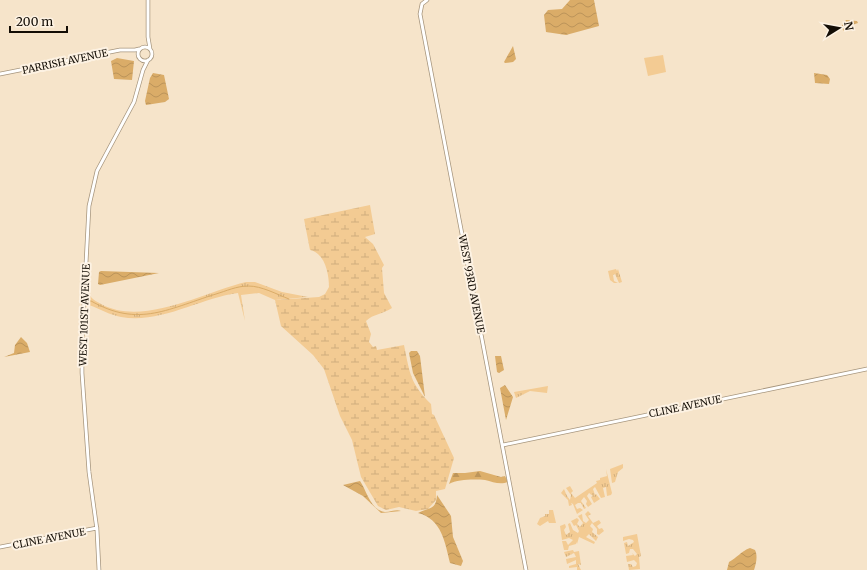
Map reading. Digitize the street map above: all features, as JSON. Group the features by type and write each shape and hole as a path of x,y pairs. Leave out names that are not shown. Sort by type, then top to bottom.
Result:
{"street":[{"path":"130,50 139,58 148,60 152,56 148,37 148,0"},
{"name":"WEST 93RD AVENUE","path":"427,0 420,7 421,21 526,570"},
{"path":"139,58 141,48 146,43 148,37"},
{"name":"PARRISH AVENUE","path":"0,74 120,50 141,48 150,49"},
{"name":"WEST 101ST AVENUE","path":"99,570 97,528 89,472 82,373 82,340 89,206 96,173 135,100 143,64 139,58"},
{"name":"WEST 101ST AVENUE","path":"142,70 148,60"},
{"name":"CLINE AVENUE","path":"503,445 867,369"},
{"name":"CLINE AVENUE","path":"0,547 97,528"}],"green space":[{"path":"663,55 666,72 648,76 644,58"},
{"path":"370,205 375,234 365,237 373,244 384,265 382,268 384,293 392,308 366,321 371,334 369,342 373,347 376,346 377,350 404,345 412,378 424,397 431,404 432,414 434,415 454,458 445,489 436,491 436,500 428,509 416,511 399,507 386,510 378,506 361,477 352,440 340,416 324,369 313,355 281,326 275,300 319,297 325,294 329,287 327,270 323,260 319,255 310,250 304,219"},
{"path":"616,269 617,271 618,269 622,282 619,283 615,274 613,275 614,281 618,283 614,283 610,280 608,271"},
{"path":"246,282 255,282 282,292 308,297 275,300 259,293 241,295 245,321 238,293 151,317 121,317 89,305 83,350 87,286 91,297 101,304 118,310 135,312 154,310 174,305"},
{"path":"548,386 547,393 530,391 516,398 514,392"},
{"path":"623,464 623,468 618,472 615,482 612,483 610,469"},
{"path":"606,469 612,493 611,495 607,496 606,487 603,488 605,497 601,498 595,487 593,489 595,495 596,494 600,499 594,503 591,497 593,496 589,493 587,496 592,504 588,507 586,504 587,501 584,497 581,501 586,508 584,509 581,503 575,505 577,509 580,508 583,510 577,514 573,504 571,503 572,505 569,506 568,500 561,493 564,489 570,500 571,495 566,488 570,486 573,491 571,493 575,498 597,483 596,481 600,480 600,478 607,476"},
{"path":"480,471 501,477 505,476 508,482 499,483 485,480 462,480 449,484 453,473"},
{"path":"549,510 553,510 556,523 549,523 548,521 540,526 537,524 540,518 545,516 545,514 549,514"},
{"path":"588,511 591,514 588,516 593,523 599,520 601,523 597,526 599,529 602,528 604,531 599,535 597,534 597,529 592,523 590,526 593,529 592,532 598,537 596,541 589,534 586,537 595,542 594,544 579,537 577,544 576,542 576,544 569,546 568,550 564,550 562,541 566,541 568,545 573,540 569,538 562,540 560,526 565,524 566,527 564,530 566,535 570,532 568,524 570,523 573,530 578,533 579,531 576,525 574,526 571,521 577,518 579,520 577,524 580,527 583,523 578,516 582,514 583,521 586,523 589,520 585,514"},
{"path":"637,534 641,556 639,557 640,569 629,570 628,564 631,564 633,567 636,566 637,563 634,560 627,562 626,556 633,555 632,553 635,556 637,554 633,549 630,549 629,553 626,554 624,543 627,542 628,546 634,542 633,540 629,539 623,541 623,537"},
{"path":"573,550 574,552 579,551 581,565 578,564 581,570 577,570 577,567 569,568 569,566 576,564 576,560 567,564 566,559 576,557 574,553 566,557 564,552"}],"water":[{"path":"570,0 594,0 599,26 566,35 546,32 544,15 548,10 562,9"},
{"path":"846,20 857,21 858,23 849,26 844,31 841,27"},
{"path":"513,46 516,59 513,62 505,63 504,62"},
{"path":"117,58 134,61 132,80 114,79 111,61"},
{"path":"153,73 164,75 169,99 165,102 146,105 145,101 150,78"},
{"path":"814,73 827,75 830,79 829,84 815,83"},
{"path":"99,272 159,273 100,285 98,284"},
{"path":"21,337 27,343 30,352 4,357 14,353 15,345"},
{"path":"411,351 417,351 420,356 425,397 413,373 409,353"},
{"path":"495,356 501,356 504,370 499,373 497,372"},
{"path":"505,385 513,397 506,420 500,388"},
{"path":"360,481 372,504 380,511 401,511 381,513 363,496 343,485"},
{"path":"437,495 451,516 453,537 463,561 461,566 450,563 444,540 437,526 426,516 418,513 434,506"},
{"path":"750,548 755,550 756,555 754,570 727,570 729,562"}],"waterway":[{"path":"86,298 120,313 136,315 151,314 181,306 244,286 253,286 264,289 289,299"}]}
